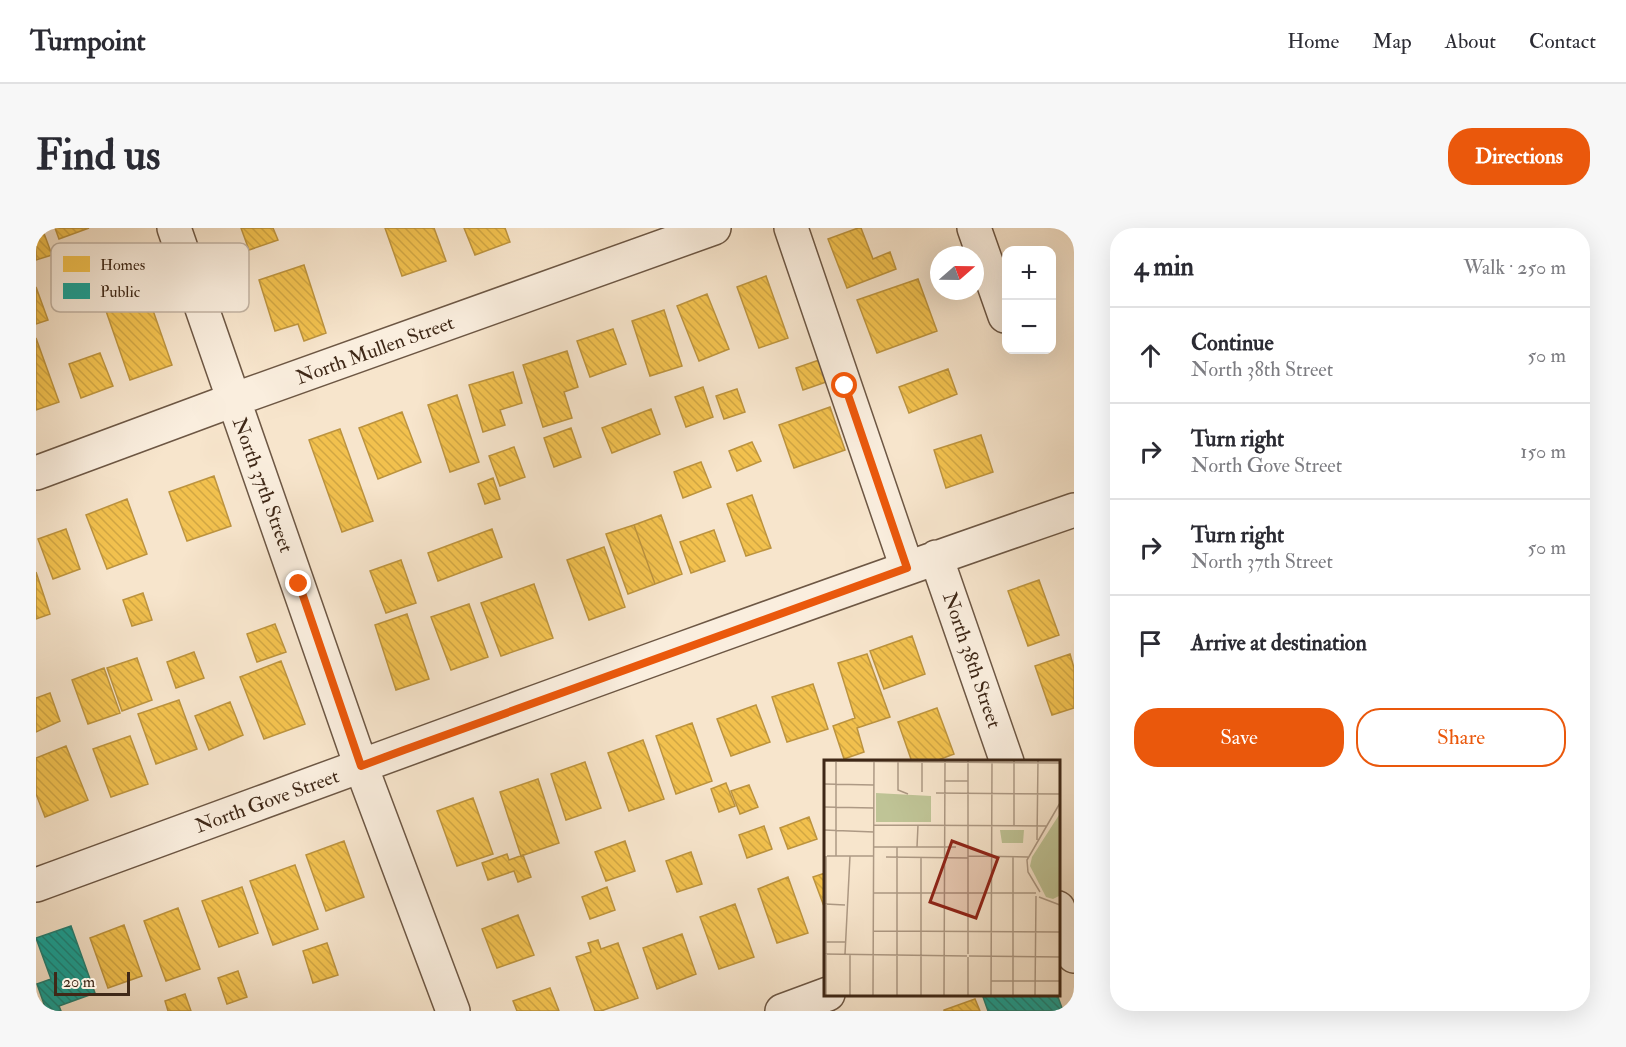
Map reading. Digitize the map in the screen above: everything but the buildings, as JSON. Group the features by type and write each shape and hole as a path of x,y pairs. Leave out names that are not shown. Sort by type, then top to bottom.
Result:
{"street":[{"name":"North 37th Street","path":"174,228 179,243"},
{"name":"North Mullen Street","path":"36,473 714,228"},
{"name":"North 38th Street","path":"790,228 922,563 1006,760"},
{"path":"974,228 1002,307"},
{"name":"North 37th Street","path":"203,312 361,766 453,1011"},
{"name":"North Gove Street","path":"36,885 1074,510"},
{"path":"1062,910 1074,956"},
{"path":"782,1011 824,995"}],"route":[{"path":"299,584 361,766 907,568 845,386"}]}
